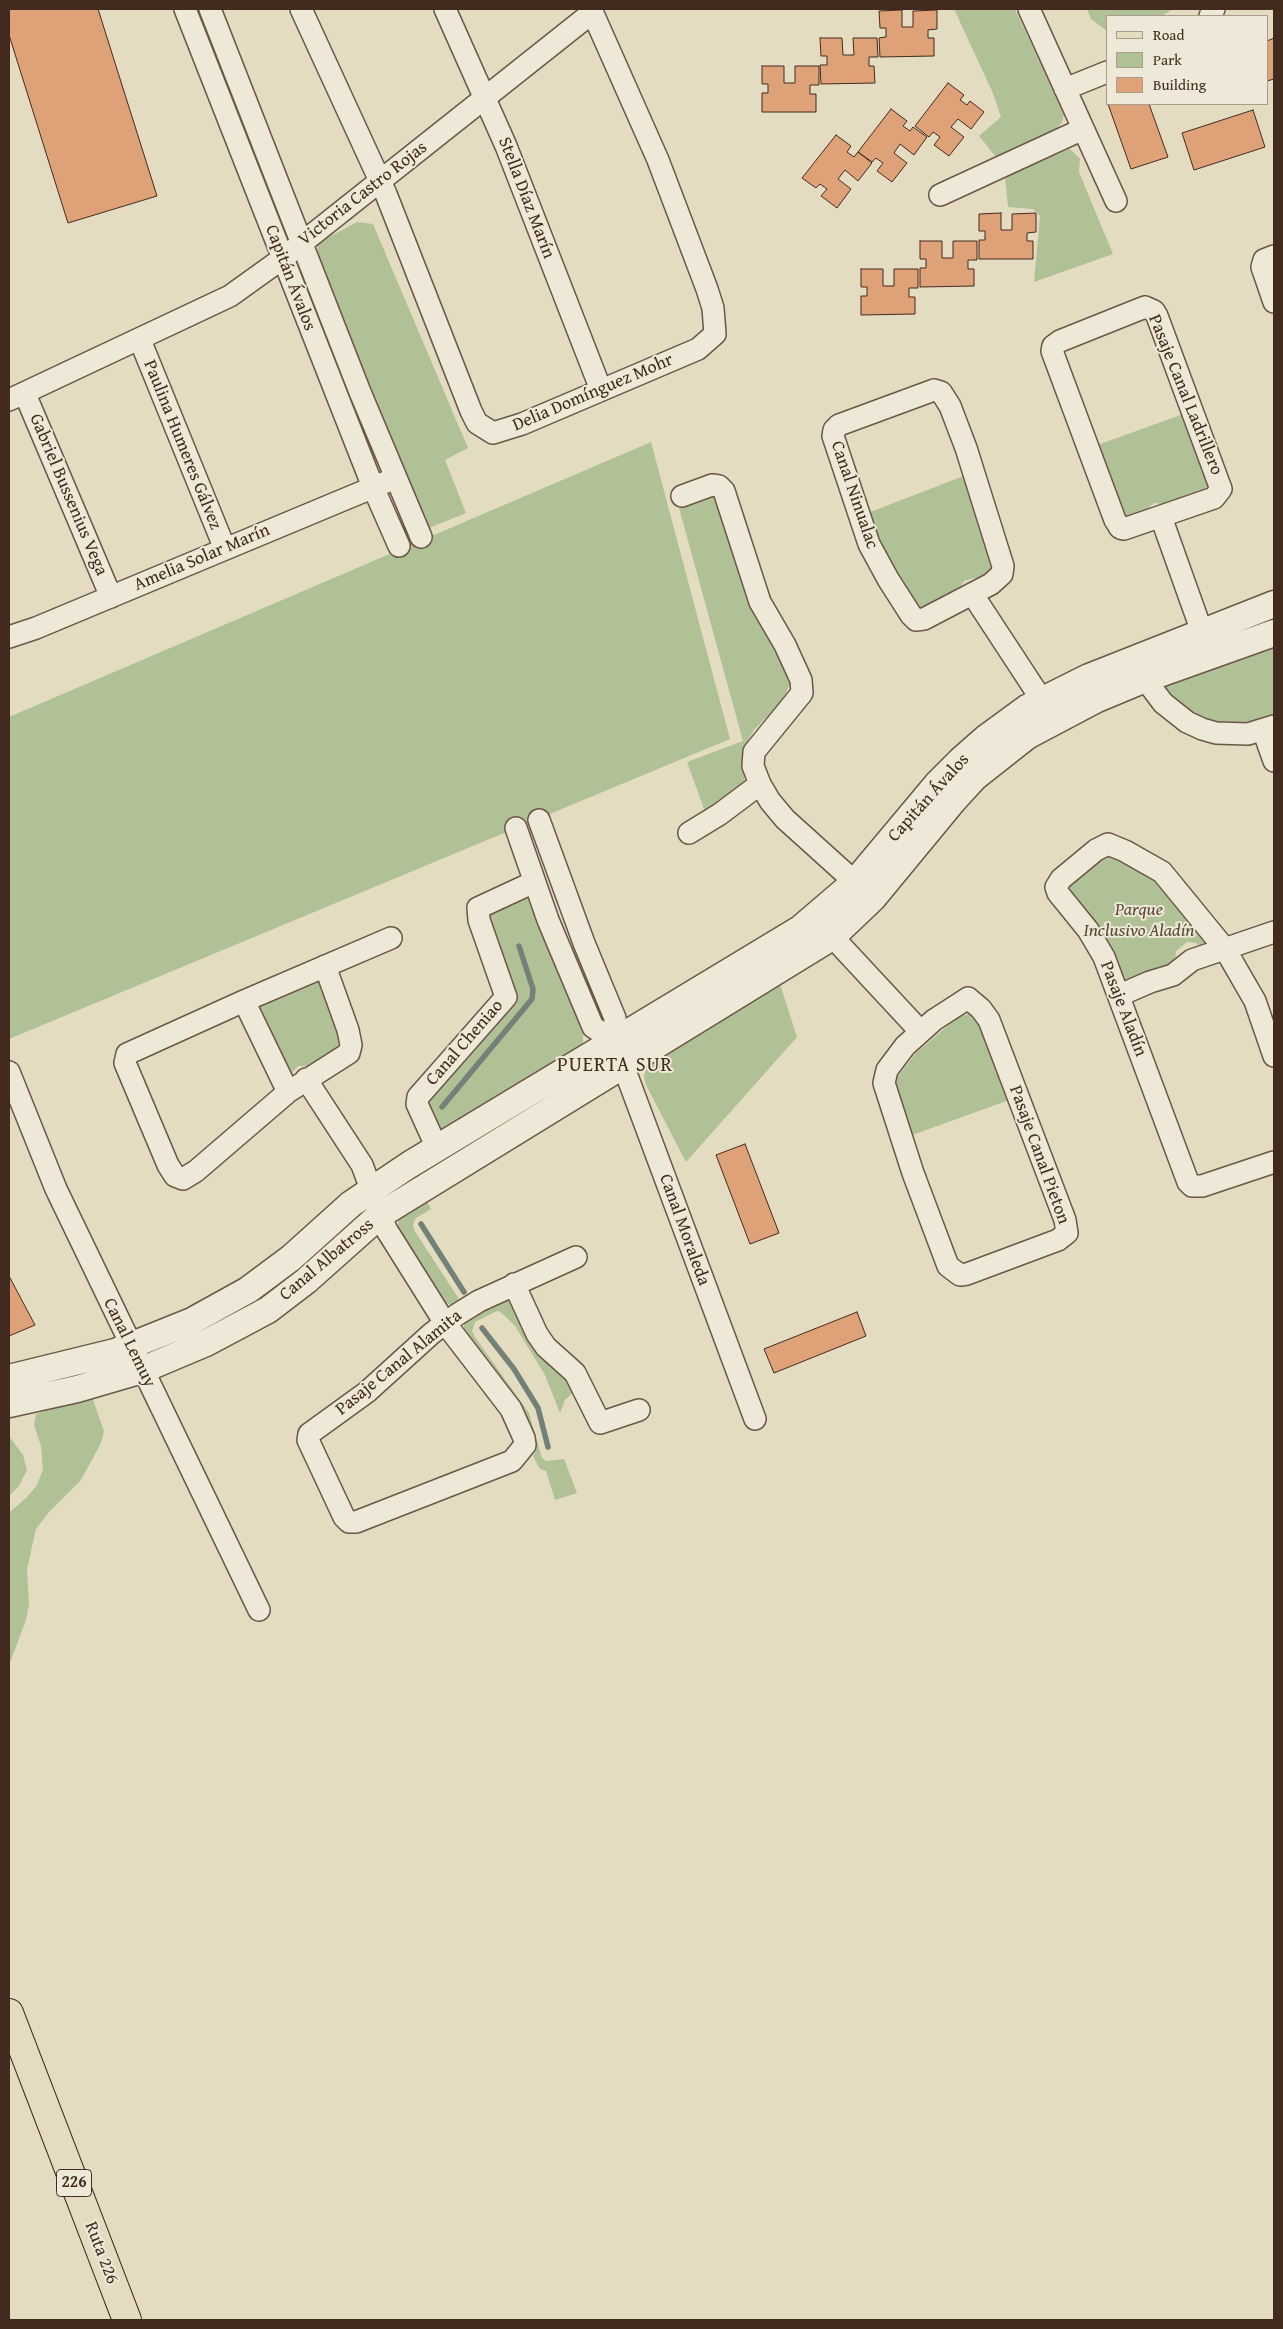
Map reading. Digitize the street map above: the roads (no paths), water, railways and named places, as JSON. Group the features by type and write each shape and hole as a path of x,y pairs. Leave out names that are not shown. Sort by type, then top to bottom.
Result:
{"main road":[{"name":"Ruta 226","path":"9,2013 15,2035 127,2320"}],"street":[{"name":"Capitán Ávalos","path":"186,9 373,487 399,546"},
{"name":"Capitán Ávalos","path":"210,9 301,244 395,478 421,537"},
{"name":"Delia Domínguez Mohr","path":"301,9 380,180 477,422 493,433 504,431 698,349 715,334 716,325 707,289 658,160 592,11"},
{"name":"Stella Díaz Marín","path":"445,9 506,146 601,390"},
{"path":"1028,9 1116,201"},
{"name":"Victoria Castro Rojas","path":"17,397 230,296 301,244 592,11"},
{"path":"1065,89 1106,72"},
{"path":"940,195 1084,128"},
{"path":"1274,256 1264,260 1262,267 1274,302"},
{"name":"Pasaje Canal Ladrillero","path":"1145,307 1154,311 1157,316 1221,489 1214,498 1161,517 1124,529 1117,525 1052,351 1053,346 1060,341 1145,307"},
{"name":"Paulina Humeres Gálvez","path":"140,340 225,549"},
{"name":"Canal Ninualac","path":"934,390 946,397 966,448 1003,566 1002,574 996,581 973,595 924,619 916,620 911,615 869,544 834,442 834,430 839,425 934,390"},
{"name":"Gabriel Bussenius Vega","path":"17,397 111,597"},
{"name":"Amelia Solar Marín","path":"9,637 36,628 395,478"},
{"path":"682,496 712,485 723,489 760,602 788,650 802,687 802,693 754,752 753,766 760,784 770,801 785,819 864,890"},
{"path":"1161,517 1206,644"},
{"path":"973,595 1048,709"},
{"name":"Capitán Ávalos","path":"623,1066 823,927 864,890 975,778 1020,740 1048,709 1141,668 1206,644 1274,604"},
{"name":"Capitán Ávalos","path":"1206,644 1274,633"},
{"path":"1141,668 1163,703 1174,714 1202,729 1232,734 1268,728 1274,761"},
{"path":"689,833 720,814 760,784"},
{"name":"Canal Moraleda","path":"539,820 584,943 615,1018 614,1042 755,1419"},
{"path":"516,828 534,882 593,1026 614,1042"},
{"name":"Pasaje Aladín","path":"1274,1056 1255,1001 1225,949 1163,873 1125,850 1108,844 1096,850 1061,879 1056,890 1097,943 1120,995 1190,1185 1202,1186 1274,1162"},
{"name":"Canal Cheniao","path":"437,1148 418,1104 418,1097 506,997 479,920 478,908 534,882"},
{"name":"Capitán Ávalos","path":"614,1042 772,948 823,927"},
{"path":"823,927 920,1031"},
{"path":"1120,995 1150,982 1174,976 1192,960 1274,932"},
{"path":"325,966 348,1030 350,1050 346,1055 288,1092 196,1171 183,1179 173,1173 125,1063 124,1056 244,1001 325,966 391,938"},
{"name":"Pasaje Canal Pieton","path":"968,998 986,1014 1067,1227 1067,1233 1064,1237 967,1274 960,1275 948,1266 885,1089 885,1077 890,1065 920,1031 968,998"},
{"path":"244,1001 288,1092"},
{"name":"Canal Albatross","path":"9,1378 95,1358 131,1346 192,1320 248,1290 274,1272 339,1214 371,1190 437,1148 614,1042"},
{"name":"Canal Albatross","path":"9,1404 77,1389 142,1370 206,1343 268,1310 306,1281 380,1215 623,1066"},
{"name":"Canal Lemuy","path":"9,1072 56,1189 259,1610"},
{"path":"306,1079 362,1165 386,1229 445,1323"},
{"name":"Pasaje Canal Alamita","path":"445,1323 511,1409 522,1434 524,1445 519,1454 512,1460 356,1522 349,1522 344,1517 307,1436 367,1392 445,1323 479,1301 576,1256"},
{"path":"514,1284 536,1334 546,1347 575,1373 600,1423 639,1410"}],"waterway":[{"path":"442,1107 532,999 533,989 519,946"},
{"path":"421,1224 464,1292"},
{"path":"482,1328 514,1369 538,1408 548,1447"}],"district":[{"name":"PUERTA SUR","path":"615,1066"}],"park label":[{"name":"Parque Inclusivo Aladín","path":"1139,920"}]}
